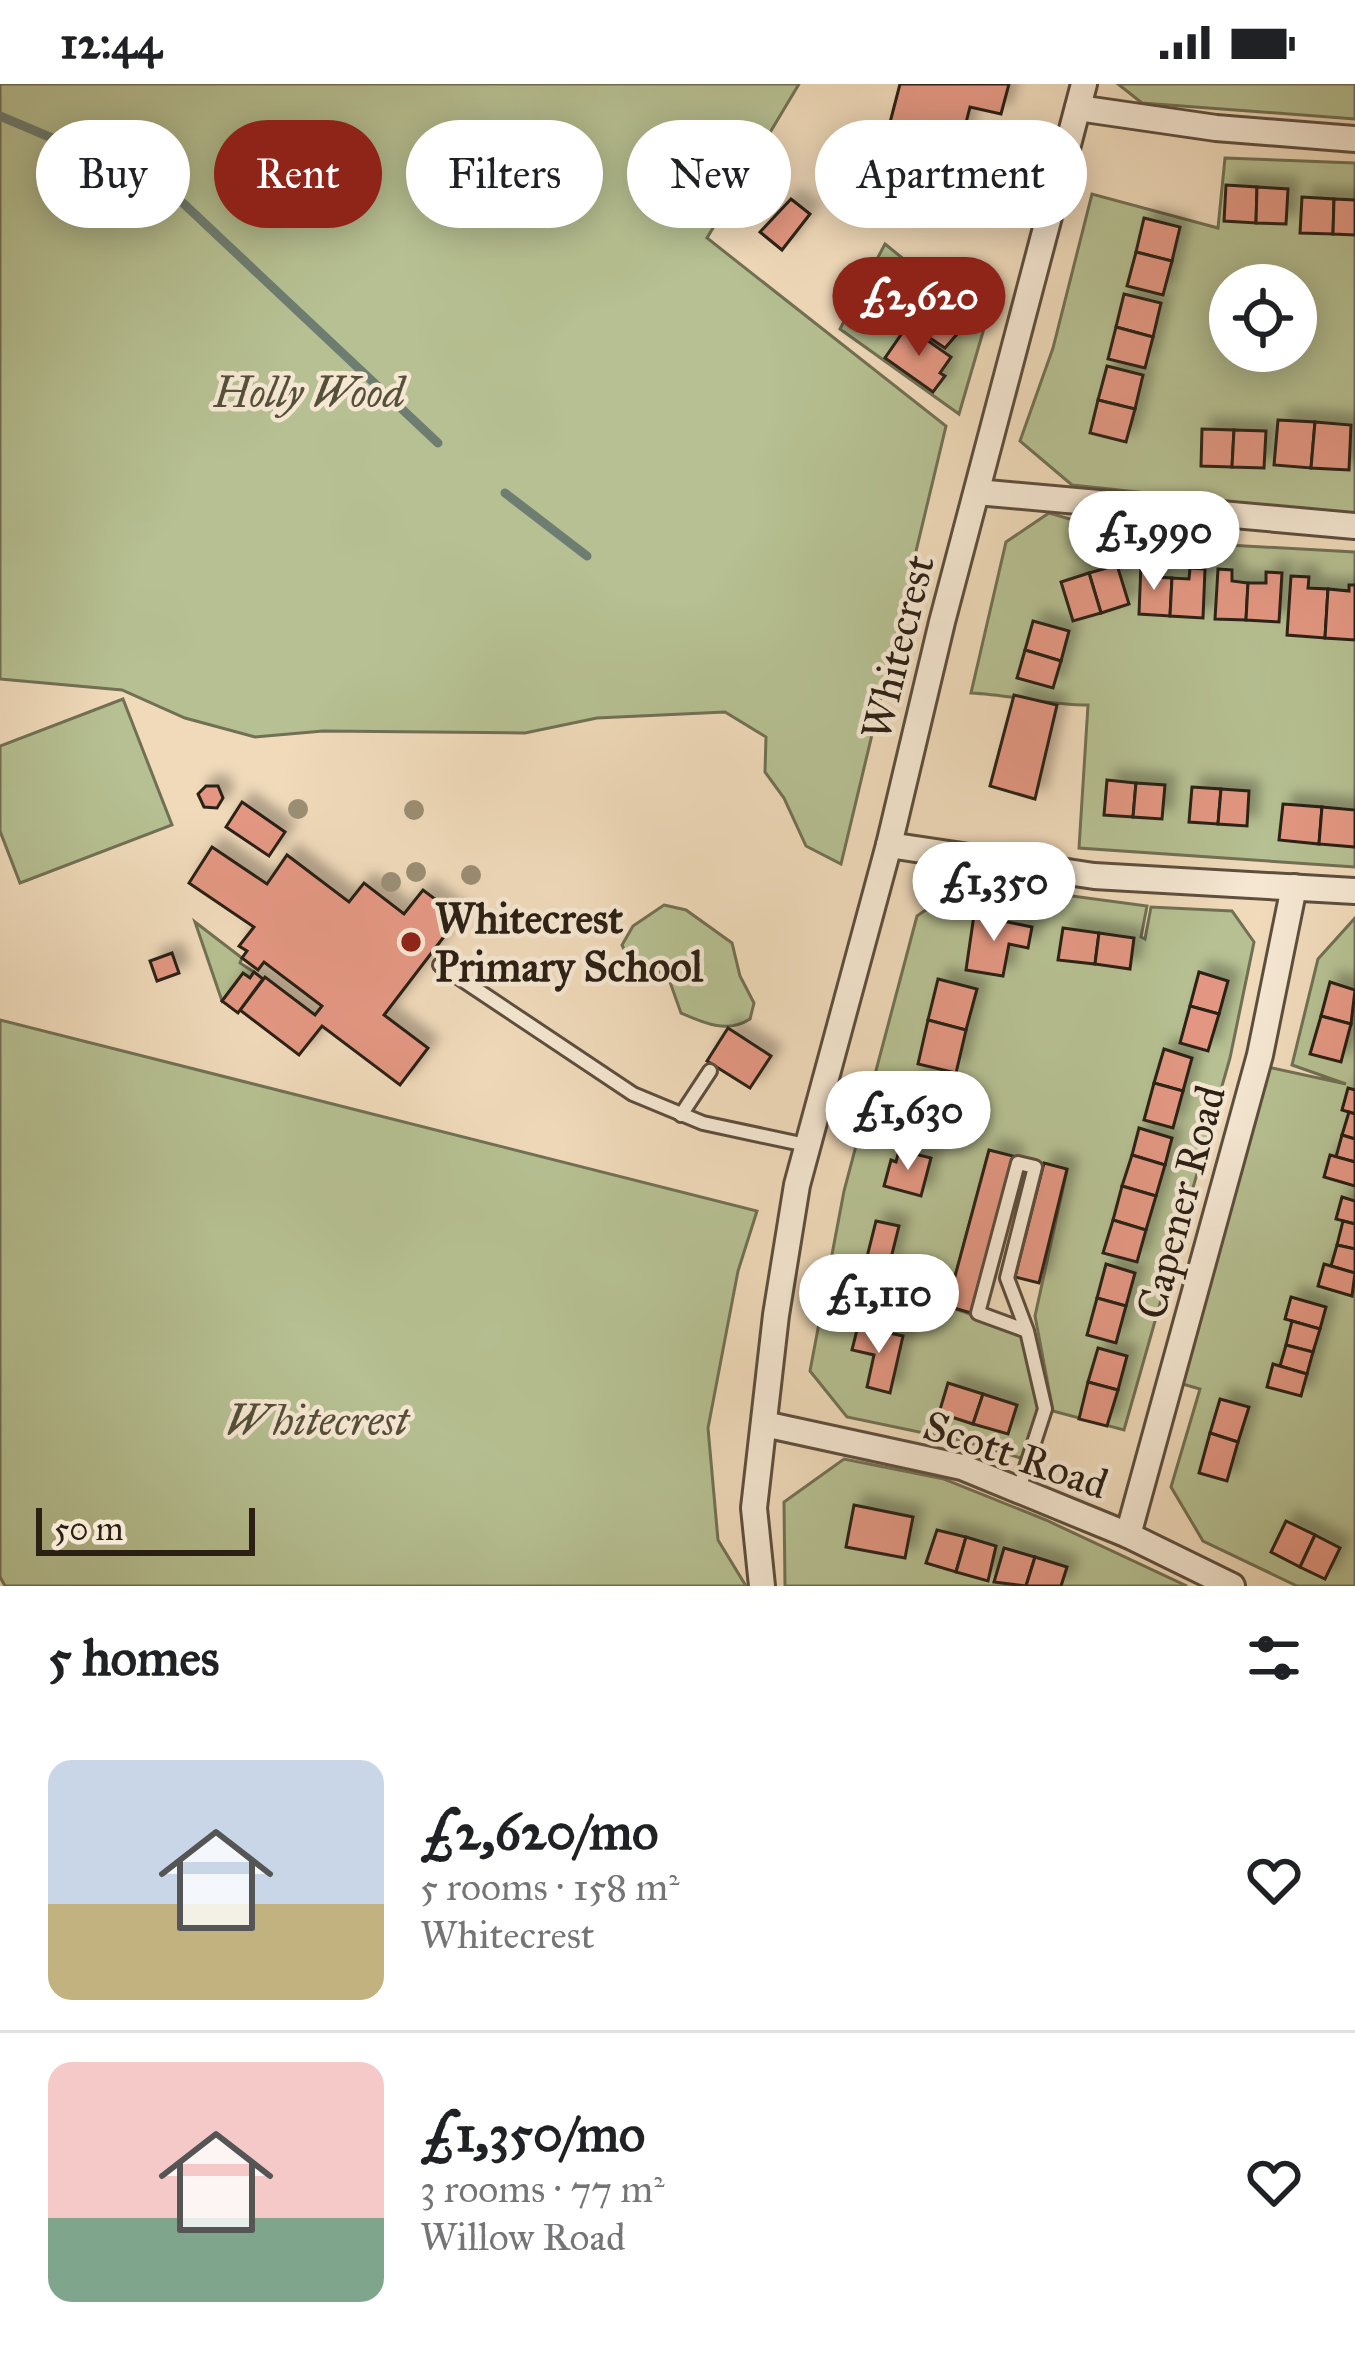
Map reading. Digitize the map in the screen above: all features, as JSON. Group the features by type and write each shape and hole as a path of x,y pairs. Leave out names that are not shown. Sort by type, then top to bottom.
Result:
{"street":[{"path":"1081,96 1216,128 1355,139"},
{"name":"Whitecrest","path":"762,1586 754,1508 776,1315 806,1144 889,845 1081,96"},
{"path":"976,492 1355,526"},
{"path":"889,845 1094,876 1355,891"},
{"name":"Capener Road","path":"1128,1535 1260,1055 1294,887"},
{"name":"Scott Road","path":"764,1424 962,1467 1128,1535 1232,1586"}],"lane":[{"path":"440,965 594,1072 681,1115 806,1144"},
{"path":"681,1115 710,1071"},
{"path":"1019,1490 1045,1409 1027,1331 1006,1278 1035,1168 1018,1163 977,1312 1027,1331"}],"green space":[{"name":"Holly Wood","path":"0,84 799,84 777,120 627,120 627,228 713,228 707,238 946,426 841,864 806,846 784,798 765,772 766,737 725,712 597,718 525,733 323,731 255,737 185,718 122,690 0,679"},
{"path":"1118,84 1355,84 1355,119 1142,103"},
{"path":"1225,158 1355,163 1355,515 1072,485 1020,441 1053,348 1092,194 1218,228"},
{"path":"885,244 985,325 959,414 840,329"},
{"path":"1049,513 1129,536 1174,542 1355,552 1355,867 1079,848 1088,705 971,693 1006,542"},
{"path":"123,699 172,825 20,883 0,831 0,746"},
{"path":"967,882 1147,906 1141,937 1145,939 1151,907 1232,911 1254,942 1230,1058 1124,1430 1053,1411 1035,1316 1067,1170 989,1151 947,1306 1023,1333 1038,1407 1024,1459 847,1417 810,1371 844,1191 917,916"},
{"path":"664,905 686,910 732,943 740,976 754,1003 750,1019 724,1026 681,1013 670,982 656,969 641,971 629,960 622,945 633,926"},
{"path":"1355,918 1355,1586 1297,1586 1203,1541 1171,1487 1200,1389 1179,1383 1268,1067 1346,1084 1292,1065 1318,959"},
{"path":"195,922 254,972 250,978 243,974 222,1001"},
{"path":"0,1020 757,1211 738,1271 708,1428 718,1540 746,1586 5,1586 0,1577"},
{"path":"844,1459 944,1479 1187,1586 785,1586 784,1502"}],"building":[{"path":"900,84 1009,84 1001,114 970,107 967,120 891,120"},
{"path":"1226,185 1257,187 1256,223 1224,221"},
{"path":"1257,187 1288,189 1286,224 1256,223"},
{"path":"1302,197 1334,199 1333,234 1300,233"},
{"path":"791,199 810,214 782,250 760,232 791,228"},
{"path":"1334,199 1355,200 1355,235 1333,234"},
{"path":"1144,218 1180,227 1172,261 1136,252"},
{"path":"1136,252 1172,261 1163,295 1127,286"},
{"path":"922,285 971,318 945,348 900,318"},
{"path":"1124,294 1161,303 1153,337 1116,327"},
{"path":"907,326 951,357 933,392 885,358"},
{"path":"1116,327 1153,337 1145,368 1108,359"},
{"path":"1107,366 1143,375 1135,409 1098,400"},
{"path":"1098,400 1135,409 1126,442 1090,433"},
{"path":"1278,420 1315,422 1311,468 1274,465"},
{"path":"1315,422 1351,425 1349,470 1311,468"},
{"path":"1202,429 1234,430 1232,467 1201,466"},
{"path":"1234,430 1266,431 1264,468 1232,467"},
{"path":"1141,564 1156,565 1155,577 1172,578 1170,616 1139,614"},
{"path":"1117,565 1129,604 1101,613 1089,573"},
{"path":"1190,568 1205,569 1203,618 1170,616 1172,578 1189,579"},
{"path":"1218,569 1232,570 1232,581 1248,583 1246,620 1215,619"},
{"path":"1266,572 1282,573 1279,622 1246,620 1248,583 1266,583"},
{"path":"1089,573 1101,613 1073,621 1061,582"},
{"path":"1291,576 1309,577 1308,588 1328,589 1325,638 1287,635"},
{"path":"1349,585 1355,585 1355,640 1325,638 1328,589 1349,591"},
{"path":"1033,621 1069,631 1061,661 1025,650"},
{"path":"1025,650 1061,661 1053,688 1017,678"},
{"path":"1014,695 1057,705 1035,799 990,786"},
{"path":"1107,780 1136,783 1133,817 1104,815"},
{"path":"1136,783 1165,785 1162,819 1133,817"},
{"path":"206,786 218,786 223,798 217,808 204,807 198,794"},
{"path":"1192,787 1221,789 1218,824 1189,822"},
{"path":"1221,789 1249,791 1247,826 1218,824"},
{"path":"242,802 285,832 269,856 226,827"},
{"path":"1283,804 1322,807 1319,844 1279,840"},
{"path":"1322,807 1355,810 1355,847 1319,844"},
{"name":"Whitecrest Primary School","path":"212,847 267,884 287,855 349,902 364,883 404,914 423,890 459,917 384,1015 428,1048 400,1085 322,1026 299,1055 240,1010 265,977 315,1015 322,1006 264,962 258,970 242,958 247,951 239,946 254,927 189,883"},
{"path":"974,915 1032,927 1028,948 1009,944 1003,976 966,970"},
{"path":"1063,928 1099,933 1095,964 1058,960"},
{"path":"1099,933 1134,938 1130,969 1095,964"},
{"path":"172,953 179,973 157,981 150,961"},
{"path":"254,972 263,979 238,1013 222,1001 243,973 250,978"},
{"path":"1199,972 1228,981 1219,1014 1190,1006"},
{"path":"938,979 977,989 966,1030 928,1020"},
{"path":"1330,982 1355,990 1351,1024 1321,1016"},
{"path":"1190,1006 1219,1014 1208,1051 1180,1043"},
{"path":"1321,1016 1351,1024 1341,1062 1310,1054"},
{"path":"928,1020 966,1030 956,1073 918,1064"},
{"path":"728,1028 771,1056 750,1088 707,1061"},
{"path":"1164,1049 1192,1058 1183,1091 1154,1083"},
{"path":"915,1076 952,1086 946,1112 909,1102"},
{"path":"1154,1083 1183,1091 1173,1128 1144,1120"},
{"path":"1348,1088 1355,1090 1355,1114 1342,1110"},
{"path":"909,1102 946,1112 937,1143 901,1134"},
{"path":"1349,1112 1355,1114 1355,1139 1342,1135"},
{"path":"1139,1128 1172,1138 1165,1165 1132,1155"},
{"path":"1342,1135 1355,1139 1355,1162 1336,1157"},
{"path":"899,1150 931,1158 921,1196 884,1186"},
{"path":"989,1150 1013,1156 971,1313 947,1306"},
{"path":"1132,1155 1165,1165 1156,1196 1122,1186"},
{"path":"1330,1155 1355,1162 1355,1186 1324,1177"},
{"path":"1044,1163 1067,1169 1039,1283 1015,1277"},
{"path":"1122,1186 1156,1196 1146,1230 1113,1220"},
{"path":"1342,1197 1355,1201 1355,1224 1336,1219"},
{"path":"1113,1220 1146,1230 1137,1262 1103,1253"},
{"path":"876,1221 899,1226 889,1266 866,1261"},
{"path":"1343,1221 1355,1224 1355,1249 1337,1245"},
{"path":"1337,1245 1355,1249 1355,1273 1331,1266"},
{"path":"1106,1264 1135,1273 1126,1306 1097,1298"},
{"path":"1324,1264 1355,1273 1352,1296 1318,1286"},
{"path":"864,1268 903,1277 894,1321 854,1312"},
{"path":"1291,1297 1326,1307 1320,1329 1285,1319"},
{"path":"1097,1298 1126,1306 1116,1343 1087,1335"},
{"path":"1292,1321 1320,1329 1313,1352 1286,1345"},
{"path":"858,1326 903,1336 890,1393 867,1387 874,1355 852,1350"},
{"path":"1286,1345 1313,1352 1307,1374 1280,1366"},
{"path":"1098,1348 1127,1356 1118,1390 1088,1382"},
{"path":"1273,1364 1307,1374 1301,1396 1267,1387"},
{"path":"1088,1382 1118,1390 1107,1426 1079,1419"},
{"path":"948,1383 983,1394 973,1424 939,1413"},
{"path":"983,1394 1017,1405 1008,1434 973,1424"},
{"path":"1220,1399 1249,1407 1238,1442 1210,1433"},
{"path":"1210,1433 1238,1442 1227,1481 1199,1473"},
{"path":"854,1505 913,1517 905,1558 846,1547"},
{"path":"1286,1521 1315,1535 1300,1567 1271,1552"},
{"path":"937,1530 966,1537 956,1572 926,1563"},
{"path":"1315,1535 1340,1548 1325,1579 1300,1567"},
{"path":"966,1537 996,1546 988,1581 956,1572"},
{"path":"1004,1548 1035,1557 1026,1586 994,1582"},
{"path":"1035,1557 1067,1567 1061,1586 1026,1586"}],"waterway":[{"path":"0,116 85,152 183,203 438,443"},
{"path":"505,493 587,556"}],"place":[{"name":"Whitecrest Primary School","path":"411,942"}]}
